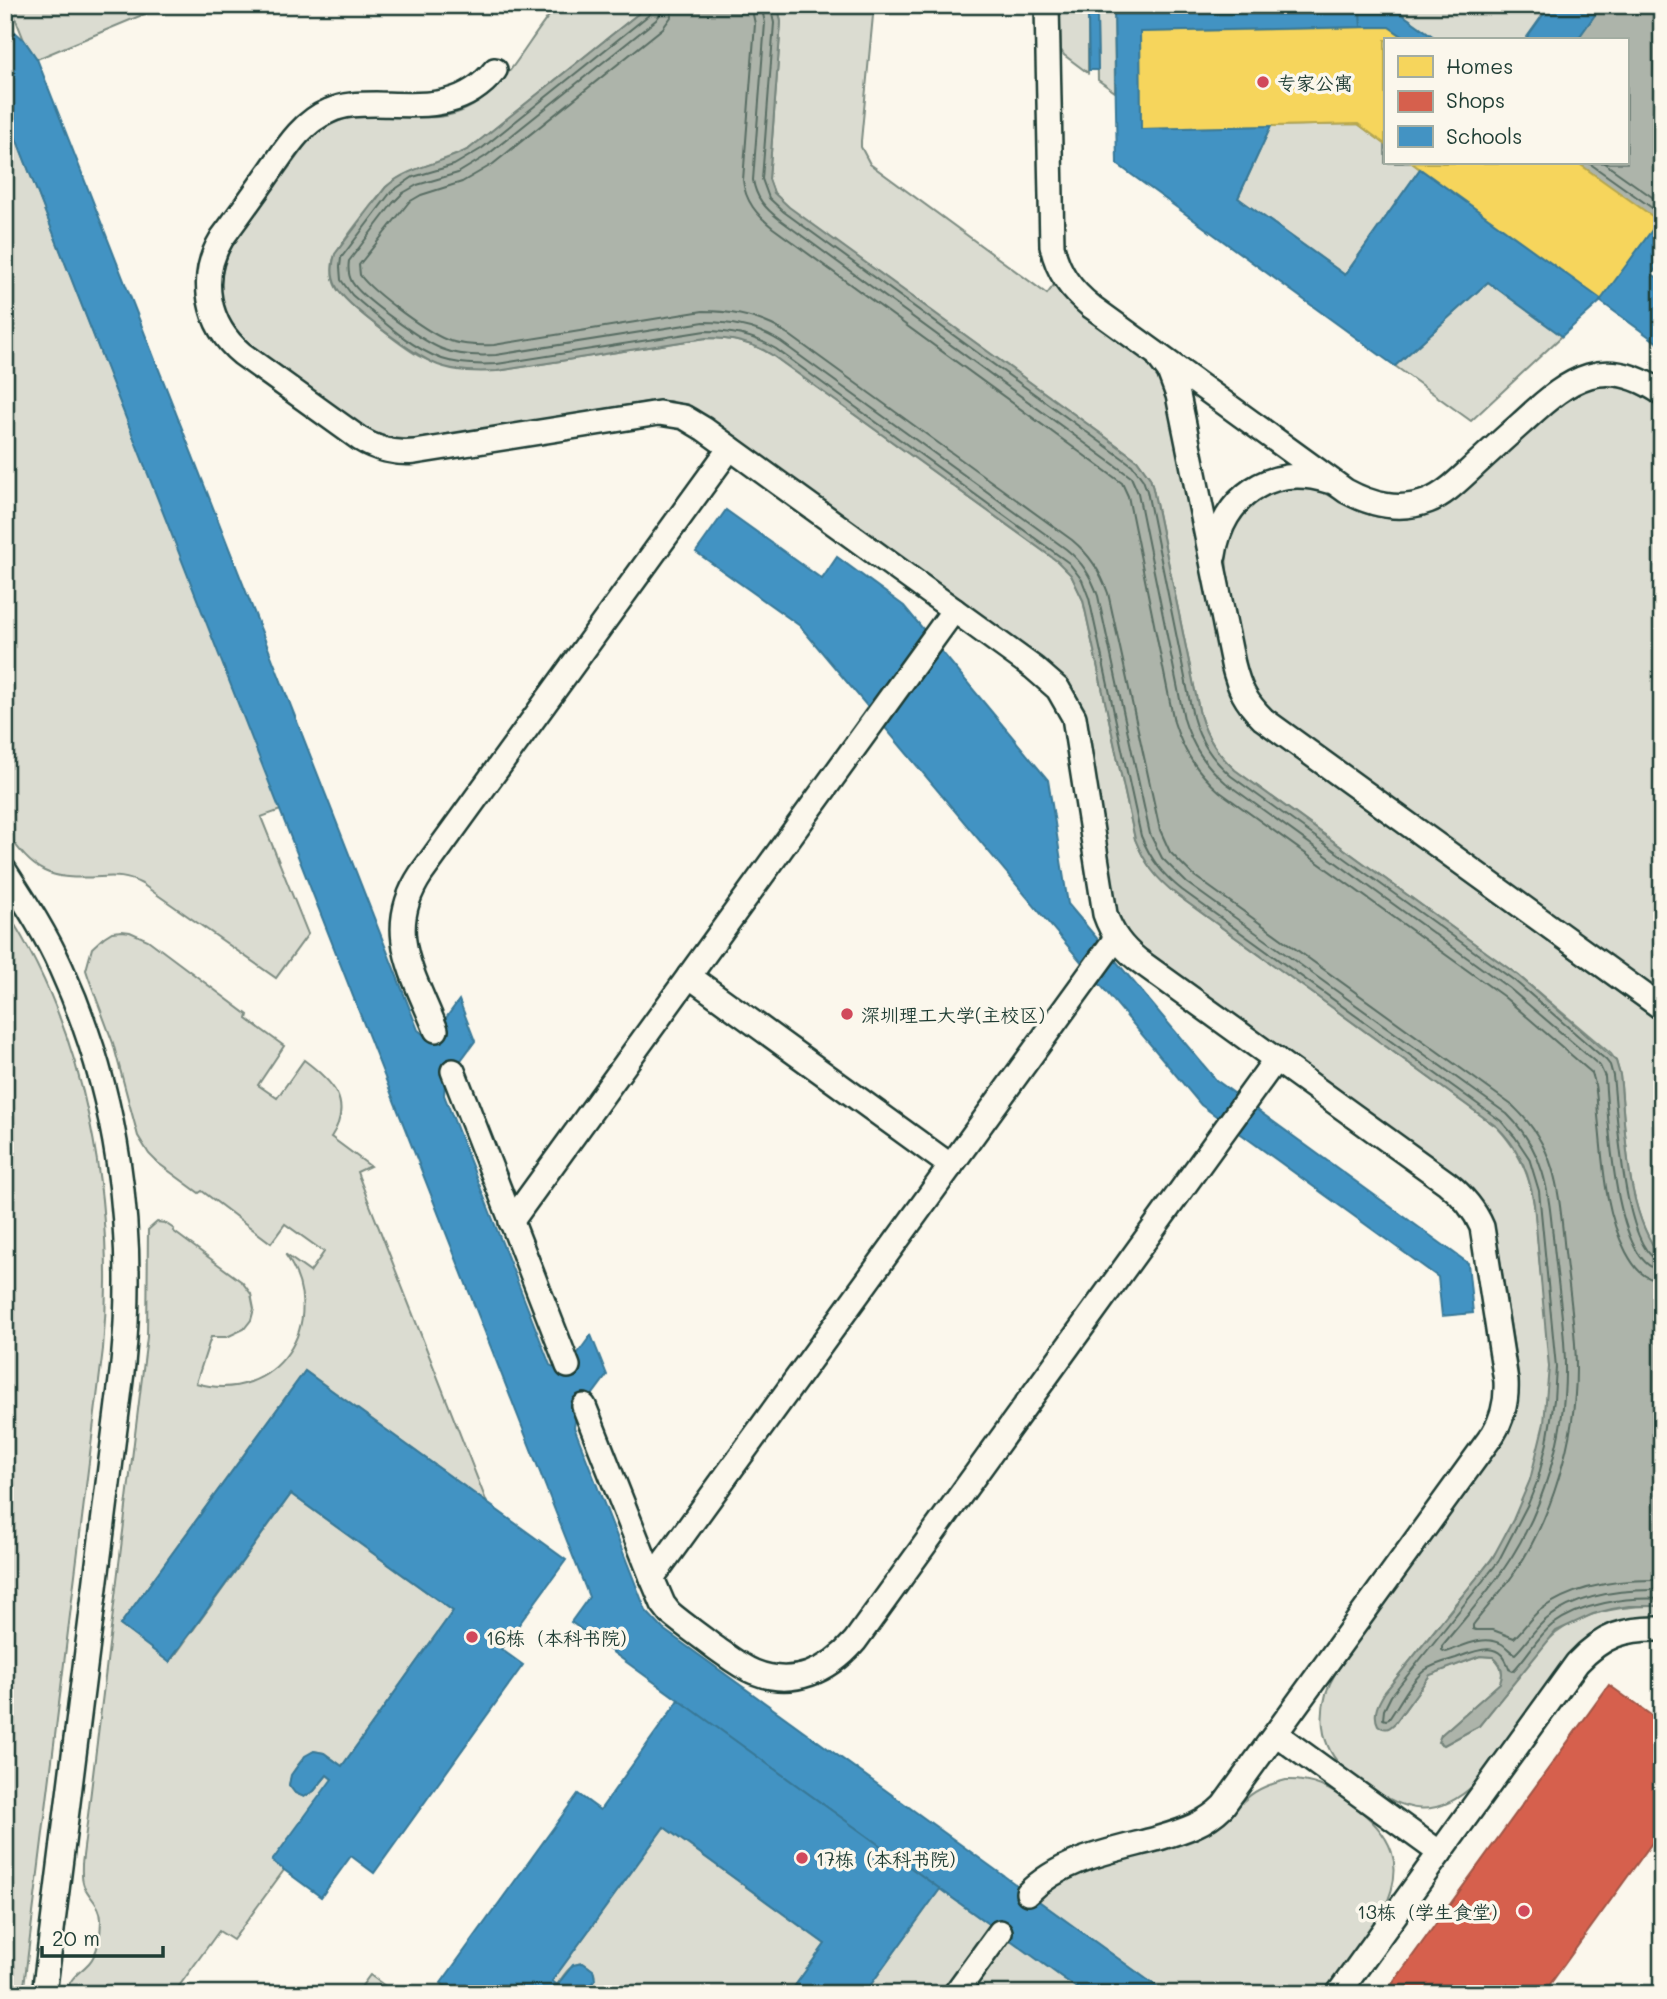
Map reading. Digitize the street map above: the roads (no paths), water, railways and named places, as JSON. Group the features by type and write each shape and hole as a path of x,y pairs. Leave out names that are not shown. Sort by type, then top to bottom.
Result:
{"lane":[{"path":"1047,5 1051,233 1054,258 1063,278 1082,298 1346,491"},
{"path":"495,70 473,91 448,102 424,105 350,105 328,111 301,130 222,238 213,257 208,277 209,300 220,330 234,347 360,439 386,450 415,452 659,413 684,417 730,448 954,610 1046,678 1058,690 1074,717 1105,914 1116,938 1126,951 1447,1183 1471,1206 1485,1240 1507,1392 1502,1416 1493,1434 1223,1806 1204,1822 1179,1832 1072,1863 1040,1881 1028,1893"},
{"path":"1147,346 1169,372 1178,396 1238,683 1243,696 1263,719 1662,1008"},
{"path":"1214,572 1215,545 1224,519 1252,489 1265,483 1293,475 1308,476 1326,480 1376,505 1409,506 1428,501 1446,491 1546,400 1577,379 1601,373 1614,374 1639,379 1662,393"},
{"path":"436,1030 404,946 402,922 414,885 730,448"},
{"path":"511,1222 954,610"},
{"path":"5,871 36,919 81,1014 105,1091 120,1172 127,1235 126,1324 122,1364 44,1994"},
{"path":"652,1578 1116,938"},
{"path":"689,976 951,1166"},
{"path":"584,1406 652,1578 663,1604 670,1613 737,1663 762,1675 804,1676 834,1662 855,1641 1276,1059"},
{"path":"453,1071 568,1366"},
{"path":"1338,1994 1586,1654 1615,1634 1637,1629 1662,1629"},
{"path":"1276,1734 1440,1853"},
{"path":"955,1994 1000,1932"}],"water":[{"path":"649,5 775,5 781,22 769,179 774,193 789,207 1137,460 1150,478 1200,715 1218,752 1235,770 1519,976 1616,1061 1620,1075 1626,1146 1634,1196 1650,1240 1662,1258 1662,1606 1612,1609 1593,1614 1556,1631 1479,1726 1444,1745 1438,1742 1441,1735 1500,1683 1501,1669 1493,1657 1480,1656 1430,1675 1389,1728 1378,1725 1376,1712 1385,1692 1492,1559 1530,1480 1544,1423 1549,1367 1534,1204 1530,1182 1512,1144 1497,1127 1177,895 1152,870 1135,839 1083,600 1071,575 1057,561 772,355 757,347 732,340 706,338 497,371 460,370 438,365 398,341 353,306 336,286 332,270 335,254 386,187 405,174 469,149"},
{"path":"1602,5 1662,5 1662,225 1579,164 1628,164 1628,38 1578,38"}],"place":[{"name":"专家公寓","path":"1263,82"},
{"name":"深圳理工大学(主校区)","path":"847,1014"},
{"name":"16栋（本科书院）","path":"472,1637"},
{"name":"17栋（本科书院）","path":"802,1858"},
{"name":"13栋（学生食堂）","path":"1524,1911"}]}
